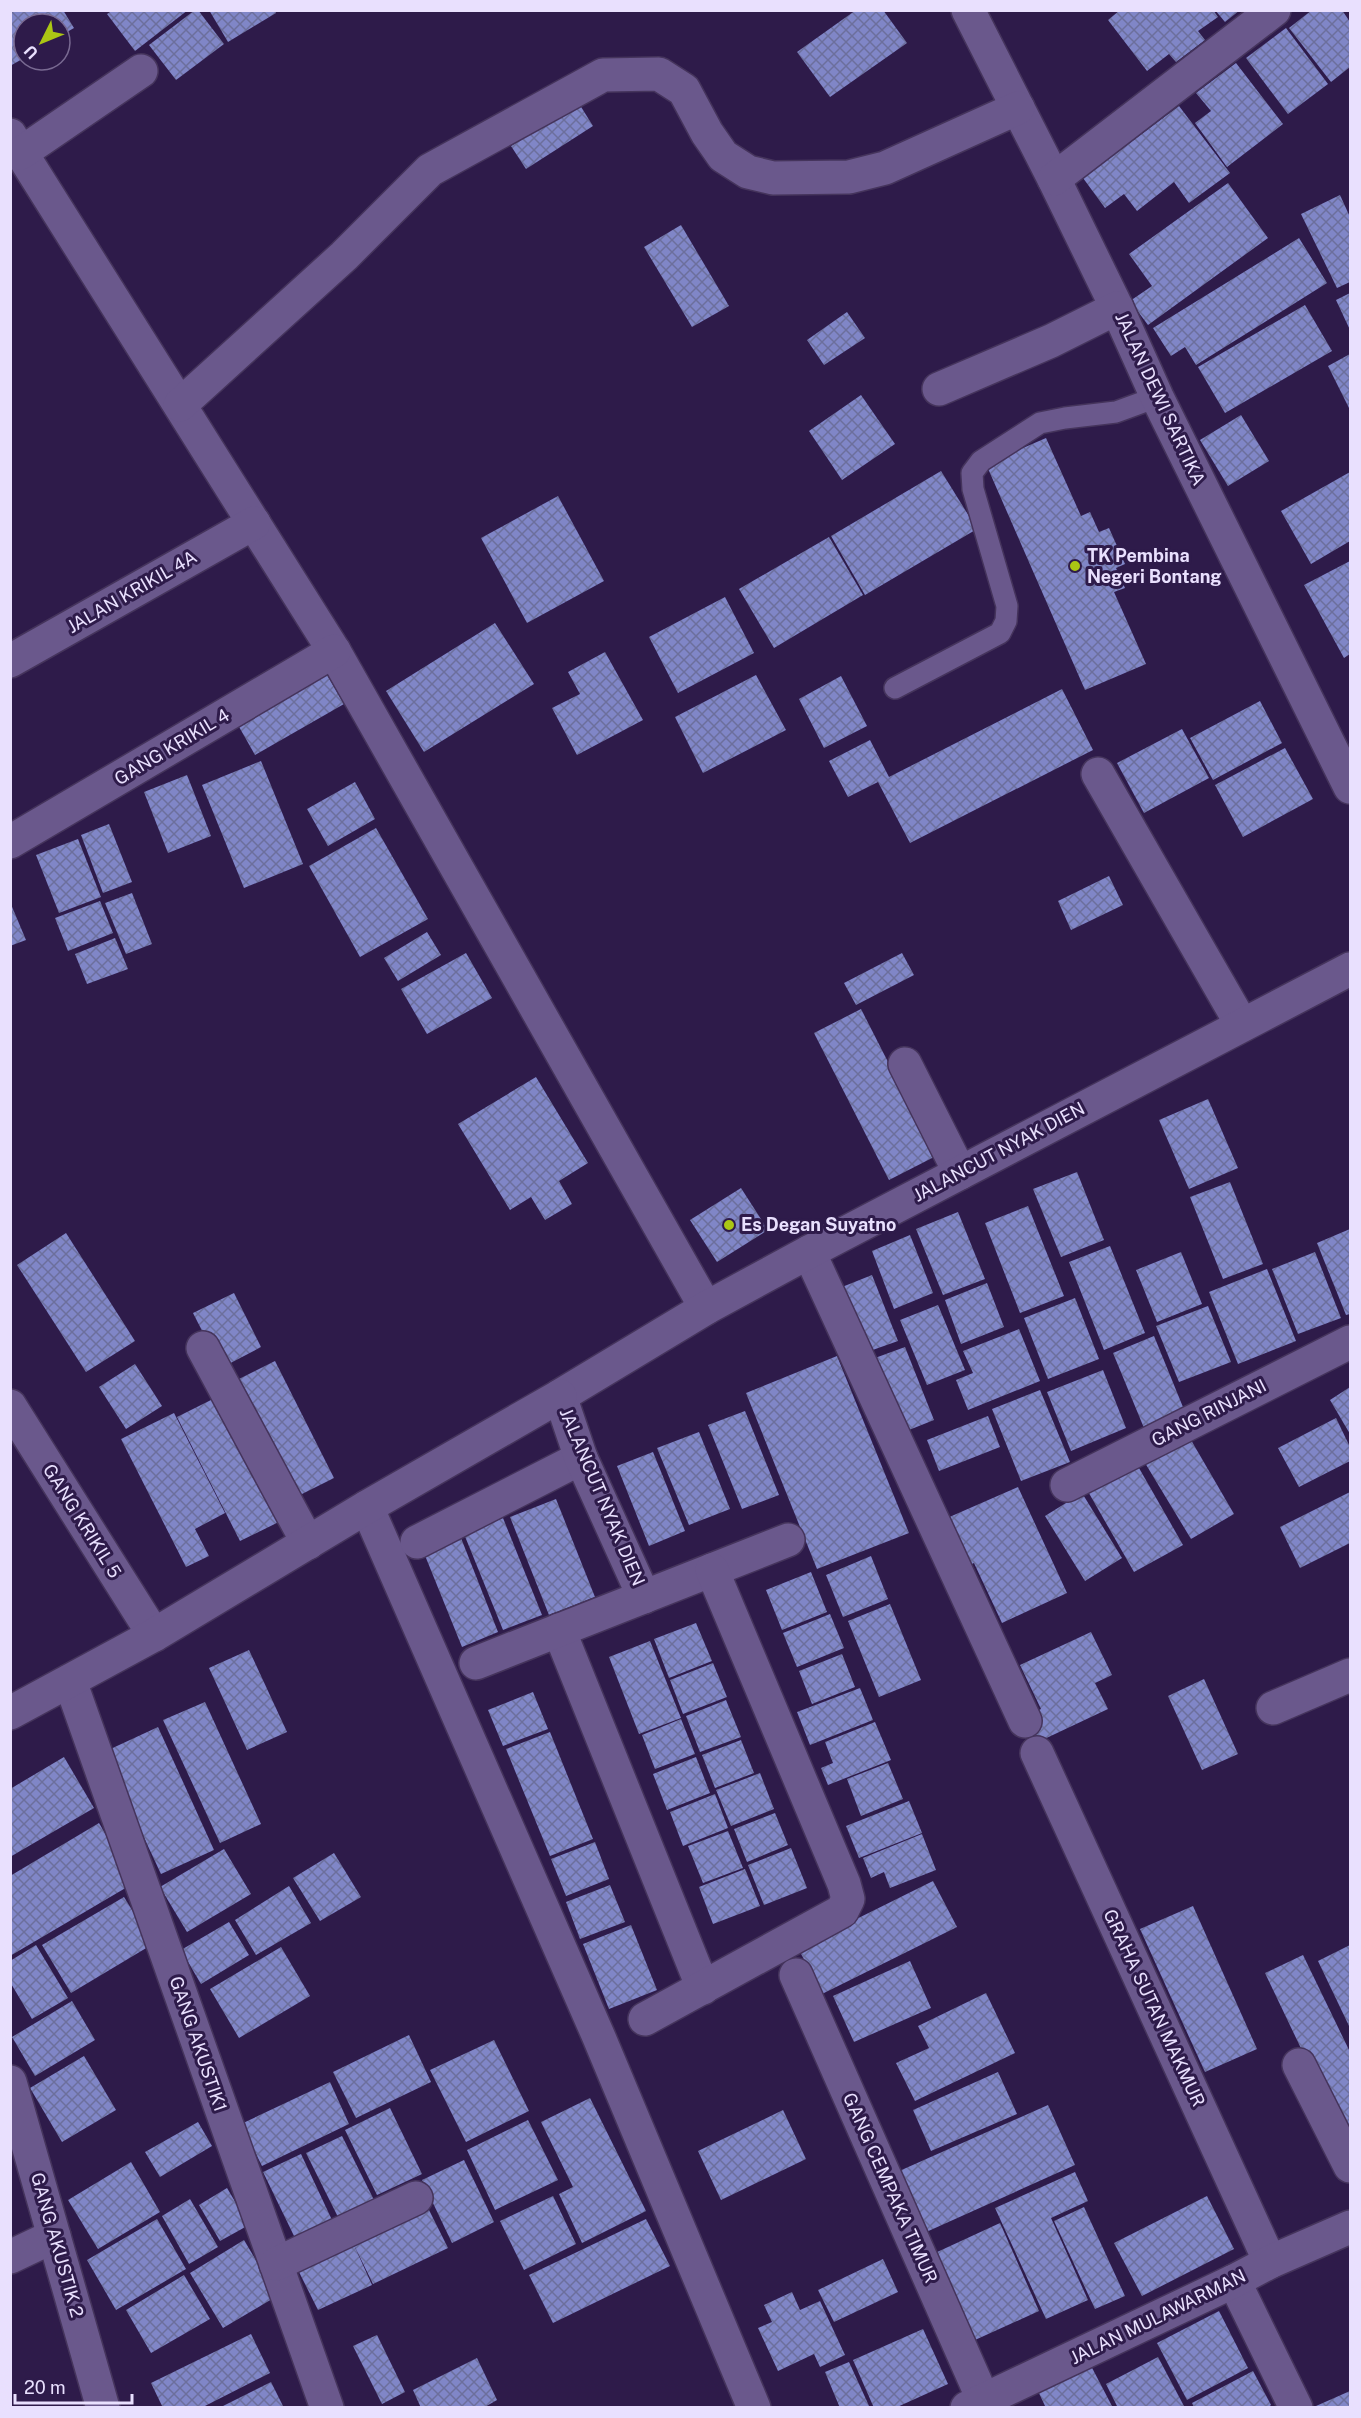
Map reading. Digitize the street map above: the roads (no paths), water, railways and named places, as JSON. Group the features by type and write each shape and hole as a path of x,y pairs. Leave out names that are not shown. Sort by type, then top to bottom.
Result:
{"street":[{"name":"JALAN DEWI SARTIKA","path":"968,10 1054,179 1117,308 1157,397 1350,787"},
{"path":"1054,179 1274,10"},
{"path":"141,70 16,144 334,651 706,1308"},
{"path":"180,405 344,256 430,170 603,75 659,74 684,90 707,133 723,156 748,172 773,178 849,177 885,168 1018,108"},
{"path":"939,389 1051,341 1117,308"},
{"name":"JALAN KRIKIL 4A","path":"10,661 254,523"},
{"name":"GANG KRIKIL 4","path":"10,842 334,651"},
{"path":"1098,774 1242,1025"},
{"name":"JALANCUT NYAK DIEN","path":"644,1597 581,1458 560,1396 706,1308 809,1252 1350,969"},
{"path":"905,1064 960,1173"},
{"path":"809,1252 1025,1721"},
{"name":"GANG RINJANI","path":"1067,1485 1350,1342"},
{"path":"203,1348 308,1543"},
{"path":"10,1713 154,1635 367,1507 560,1396"},
{"name":"GANG KRIKIL 5","path":"10,1406 154,1635"},
{"path":"417,1542 581,1458"},
{"path":"367,1507 598,2035 754,2408"},
{"path":"476,1663 788,1540"},
{"path":"645,2019 842,1911 848,1899 844,1884 712,1570"},
{"path":"559,1630 703,1988"},
{"path":"1273,1708 1350,1675"},
{"name":"GANG AKUSTIK1","path":"70,1681 327,2408"},
{"name":"GRAHA SUTAN MAKMUR","path":"1037,1753 1270,2262"},
{"name":"GANG CEMPAKA TIMUR","path":"796,1975 979,2405"},
{"path":"1299,2065 1350,2166"},
{"name":"GANG AKUSTIK 2","path":"10,2082 103,2408"},
{"path":"276,2264 416,2198"},
{"name":"JALAN MULAWARMAN","path":"979,2405 1270,2262 1350,2227"},
{"path":"10,2257 54,2236"},
{"path":"1234,2281 1296,2408"}],"lane":[{"path":"895,688 1000,633 1006,621 1007,606 973,489 972,472 981,460 1040,423 1116,412 1157,397"}],"place":[{"name":"TK Pembina Negeri Bontang","path":"1075,566"},
{"name":"Es Degan Suyatno","path":"729,1225"}]}
